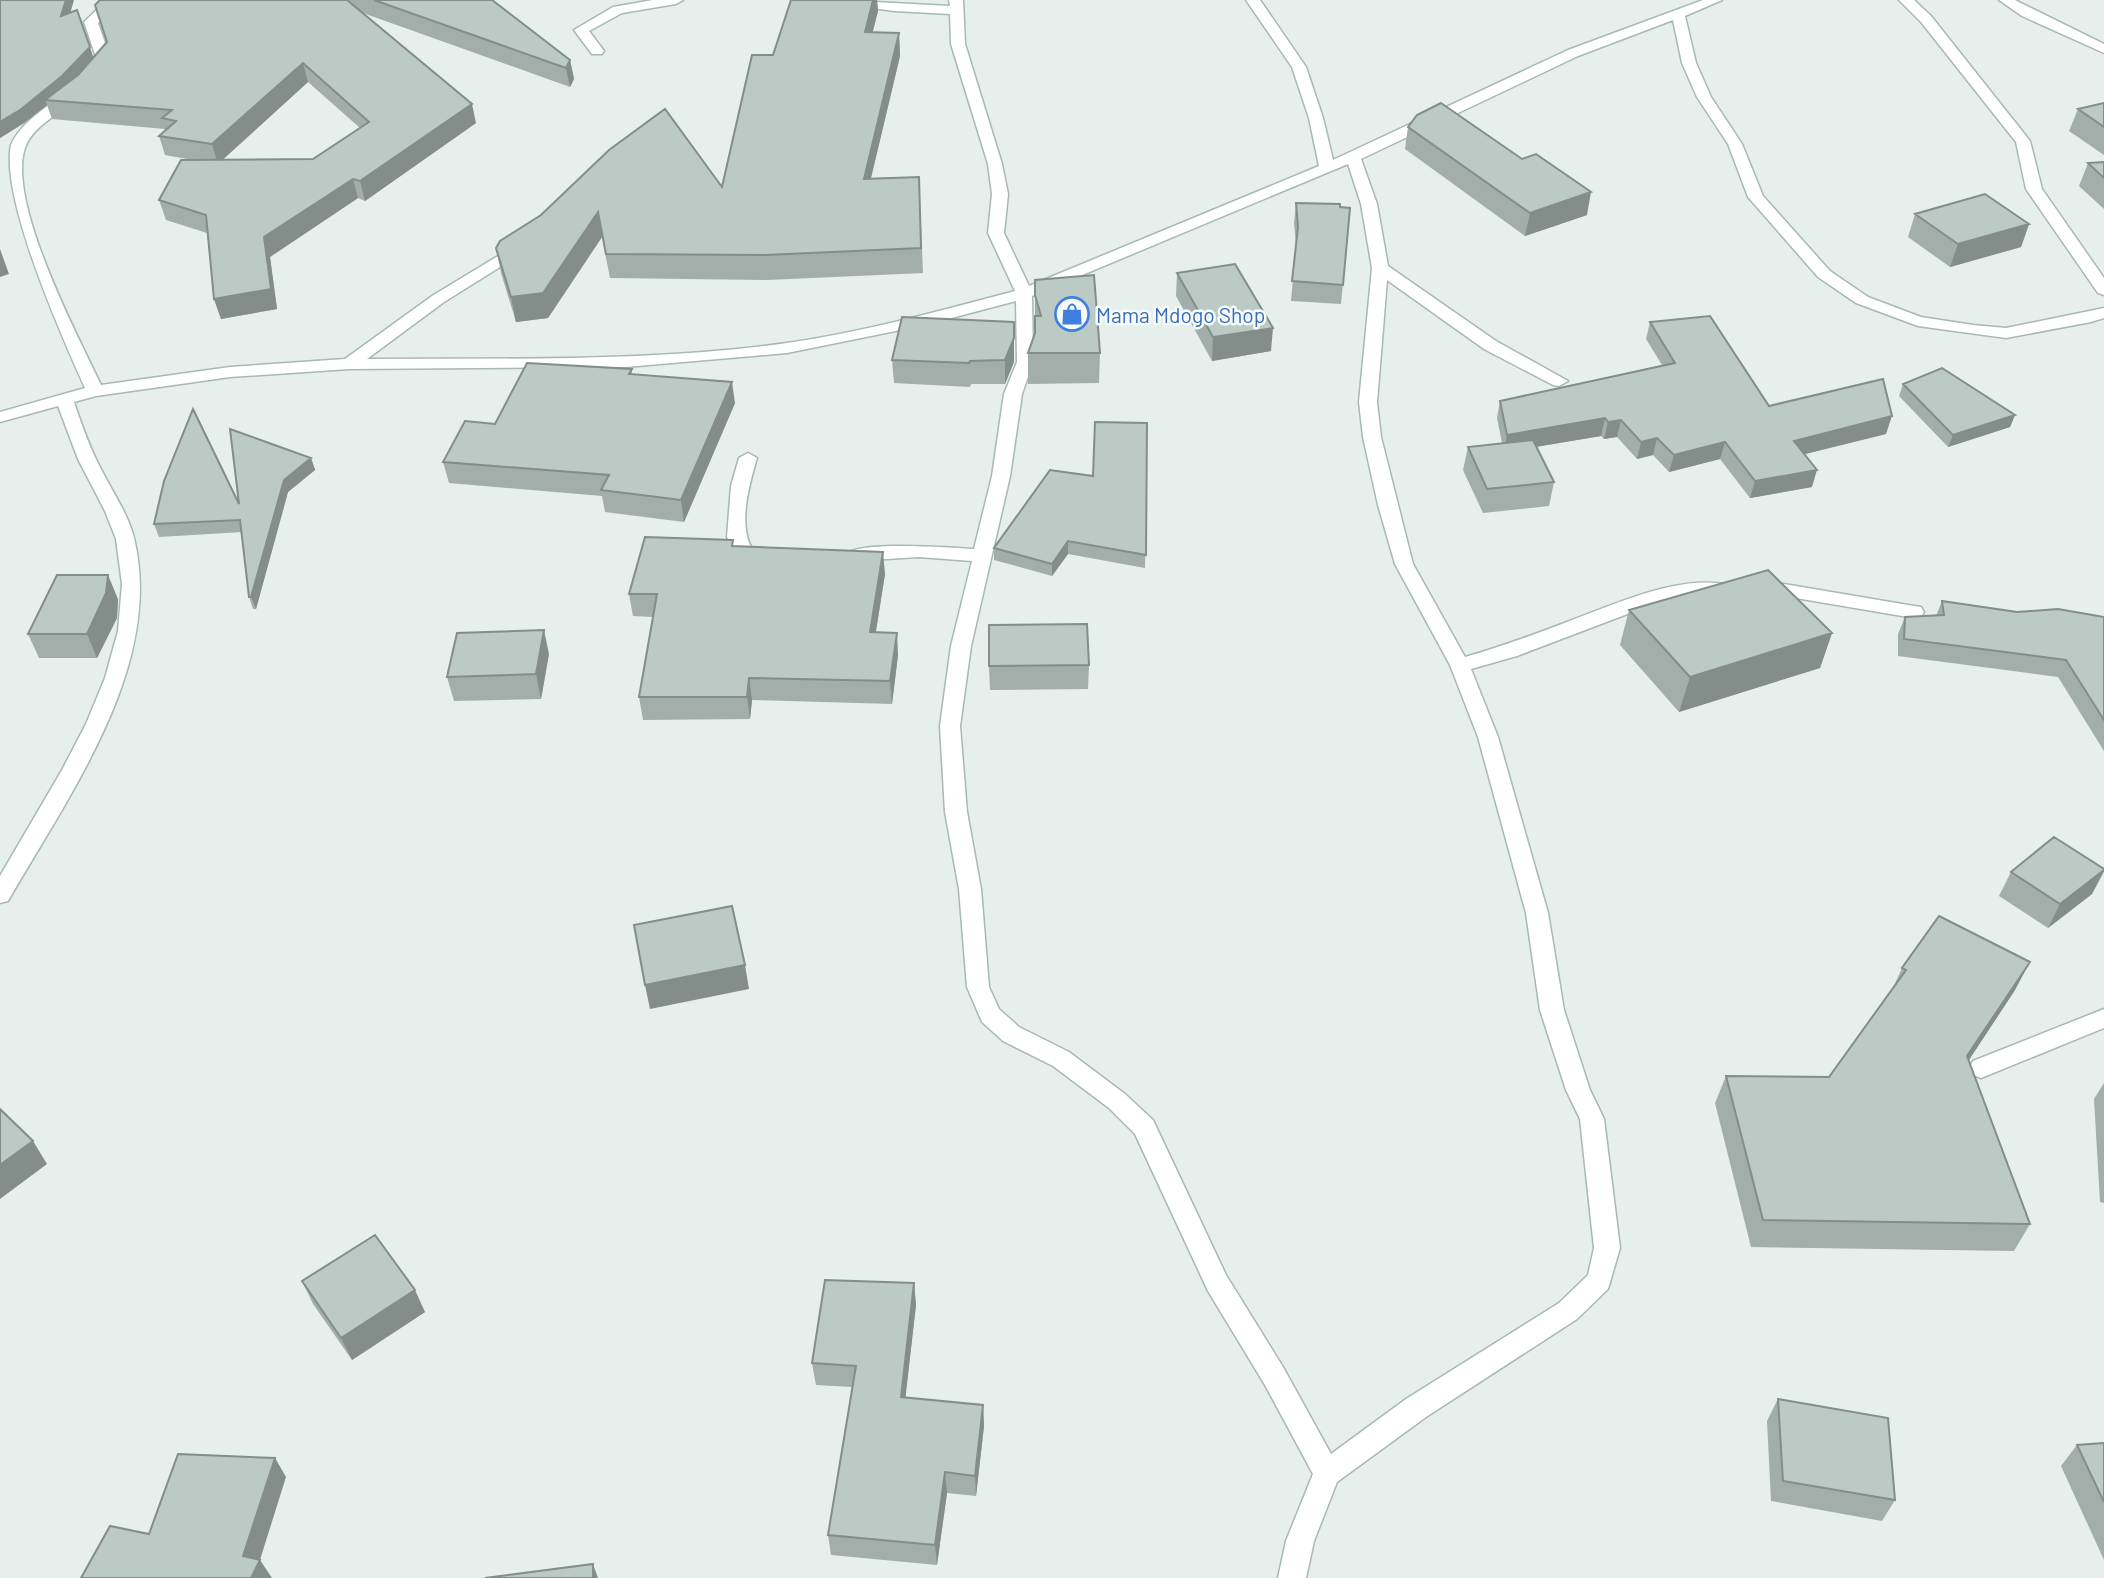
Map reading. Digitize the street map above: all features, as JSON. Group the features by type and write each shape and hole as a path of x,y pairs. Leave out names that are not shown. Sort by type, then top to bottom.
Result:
{"street":[{"path":"95,391 39,265 17,200 13,169 18,146 24,138 36,124 83,84 104,60 90,22 115,0"},
{"path":"597,51 581,30 618,10 676,0"},
{"path":"845,0 894,6 957,5 958,44 995,164 1000,194 996,233 1024,294 1025,362 1013,394 1003,463 953,690 950,726 956,812 970,889 978,987 990,1015 1011,1034 1061,1059 1117,1101 1144,1127 1217,1283 1274,1376 1327,1473"},
{"path":"1253,0 1299,67 1316,118 1327,168"},
{"path":"0,417 95,391 230,372 349,363 626,362 787,348 925,320 1024,294 1327,168 1573,53 1715,0"},
{"path":"1906,0 1926,19 2024,141 2034,189 2104,290"},
{"path":"2006,0 2027,13 2104,49"},
{"path":"1678,13 1689,63 1704,97 1735,144 1756,197 1824,274 1862,300 1918,321 1973,330 2006,333 2104,313"},
{"path":"1292,1578 1300,1541 1327,1473 1416,1408 1568,1311 1599,1281 1607,1248 1592,1119 1578,1090 1552,1010 1537,913 1488,737 1460,665 1404,564 1372,437 1369,374 1376,332 1380,268 1369,204 1353,156"},
{"path":"349,363 438,299 538,235"},
{"path":"1380,268 1490,345 1559,381"},
{"path":"0,895 100,720 128,635 130,596 126,541 115,511 75,432 64,399"},
{"path":"748,458 740,486 736,537 744,553 763,560 777,560"},
{"path":"836,556 919,551 981,556"},
{"path":"1460,665 1510,651 1646,600 1690,590 1778,589 1914,612"},
{"path":"1981,1068 2104,1018"}],"building":[{"path":"0,0 66,0 61,16 77,10 90,47 62,76 20,110 0,122"},
{"path":"100,0 347,0 472,104 360,181 353,179 264,237 271,289 214,299 206,215 159,200 181,160 313,159 369,122 303,63 212,144 159,136 176,121 162,118 172,110 45,100 78,75 107,42 95,5"},
{"path":"374,0 492,0 570,60 566,68"},
{"path":"791,0 873,0 865,32 899,33 864,179 919,177 921,248 765,255 606,254 598,212 543,293 511,297 496,248 500,241 541,215 609,150 665,109 722,187 752,55 773,55"},
{"path":"1441,103 1522,159 1536,154 1591,192 1530,213 1408,127 1417,115"},
{"path":"2104,103 2104,127 2078,109"},
{"path":"2104,162 2104,178 2088,163"},
{"path":"1985,194 2029,224 1958,244 1915,214"},
{"path":"1296,203 1340,204 1340,207 1350,208 1343,285 1292,281 1298,227"},
{"path":"1235,264 1273,328 1213,337 1177,273"},
{"path":"1094,275 1100,353 1028,353 1035,333 1035,316 1041,316 1035,295 1035,280"},
{"path":"1710,316 1769,406 1883,379 1892,416 1794,441 1817,470 1755,481 1725,442 1674,455 1657,438 1641,442 1621,420 1608,422 1605,418 1507,435 1500,401 1675,363 1650,322"},
{"path":"902,317 1014,322 1014,338 1005,360 969,363 892,360"},
{"path":"527,363 632,369 629,374 732,382 681,500 601,490 609,475 443,462 465,421 495,424"},
{"path":"1942,368 2015,415 1953,435 1903,384"},
{"path":"193,409 239,504 230,429 311,458 284,480 251,597 240,520 154,524 164,481"},
{"path":"1095,422 1147,423 1146,555 1068,541 1052,564 994,548 1050,470 1093,476"},
{"path":"1533,440 1554,482 1487,489 1468,447"},
{"path":"645,537 733,540 732,546 883,552 870,632 897,633 890,681 749,678 747,697 639,697 657,594 629,594"},
{"path":"1768,570 1832,633 1690,677 1629,610"},
{"path":"57,575 108,575 106,593 87,634 28,634"},
{"path":"1942,601 2017,612 2058,609 2104,617 2104,720 2066,660 1904,639 1905,617 1944,615"},
{"path":"1087,624 1089,665 989,666 989,625"},
{"path":"544,630 536,674 447,677 457,633"},
{"path":"2054,837 2104,869 2060,904 2011,872"},
{"path":"732,906 745,965 645,985 634,925"},
{"path":"1939,916 2030,962 1967,1056 2030,1224 1763,1220 1726,1076 1829,1077 1906,970 1902,968"},
{"path":"0,1109 33,1141 0,1165"},
{"path":"375,1235 415,1290 341,1338 302,1281"},
{"path":"825,1280 914,1283 901,1397 983,1405 975,1476 945,1472 935,1545 828,1535 856,1366 812,1363"},
{"path":"1778,1399 1888,1418 1895,1500 1783,1481"},
{"path":"2104,1443 2104,1502 2077,1445"},
{"path":"178,1454 275,1458 243,1556 260,1560 251,1578 81,1578 110,1526 149,1534"},
{"path":"593,1564 593,1578 485,1578"}],"place":[{"name":"Mama Mdogo Shop","path":"1072,314"}]}
